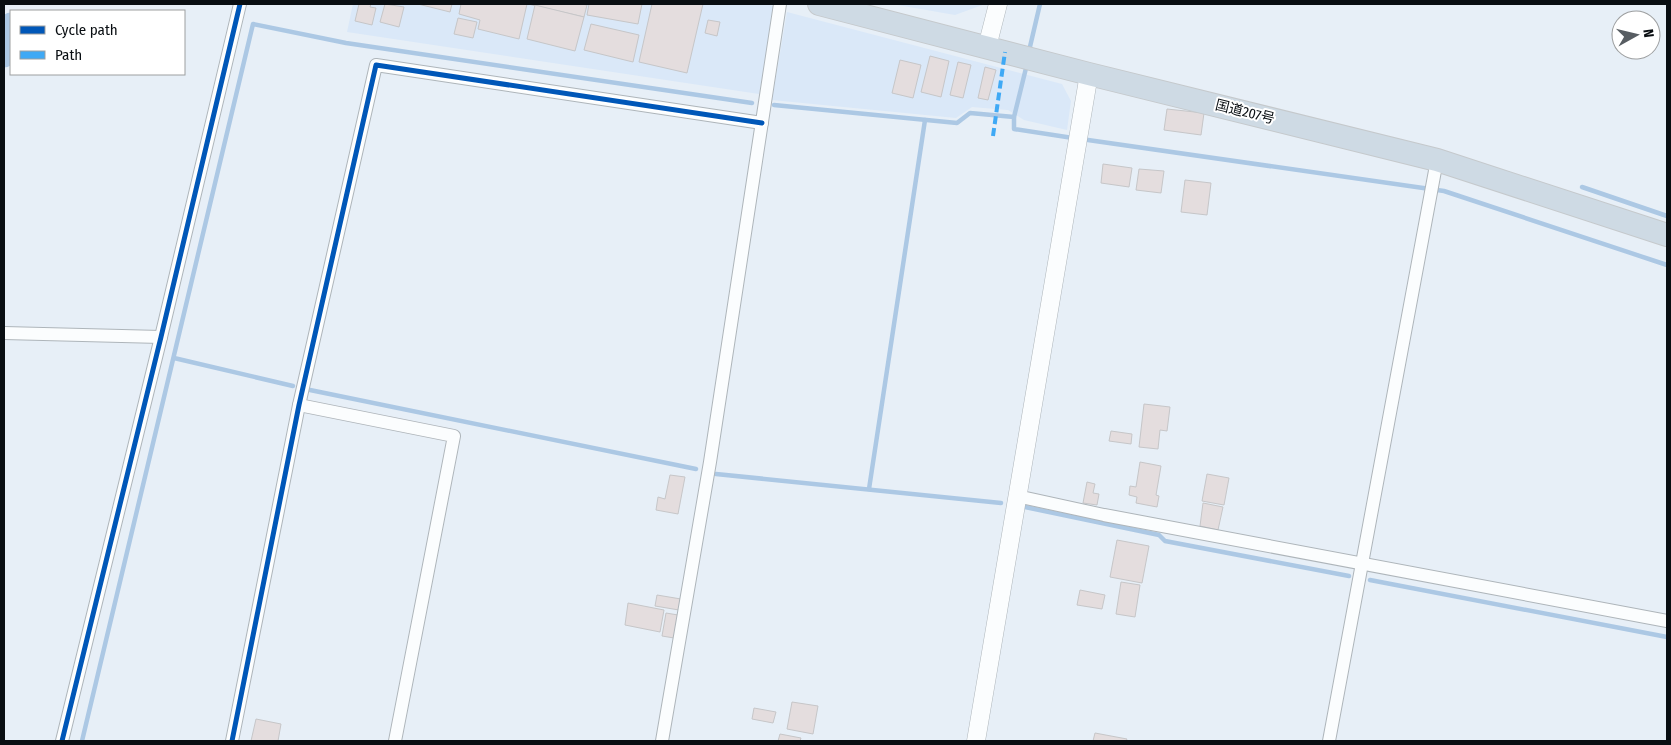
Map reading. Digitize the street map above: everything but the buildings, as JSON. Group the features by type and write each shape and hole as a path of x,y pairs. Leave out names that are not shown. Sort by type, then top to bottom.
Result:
{"highway":[{"name":"国道207号","path":"820,4 1089,74 1437,160 1667,235"}],"street":[{"path":"62,741 240,4"},
{"path":"662,741 710,462 780,4"},
{"path":"987,47 998,4"},
{"path":"232,741 299,405 376,65 762,123"},
{"path":"976,741 1089,74"},
{"path":"1330,741 1437,160"},
{"path":"4,333 161,337"},
{"path":"299,405 454,436 395,741"},
{"path":"1017,496 1104,515 1667,621"}],"shaded area":[{"path":"353,4 764,4 775,6 759,94 347,32"},
{"path":"892,4 985,4 955,15"},
{"path":"787,12 1062,84 1071,101 1067,130 1024,120 1008,110 972,107 956,118 772,100"}],"waterway":[{"path":"1029,51 1040,4"},
{"path":"82,741 253,24 346,43 752,103"},
{"path":"4,55 10,29"},
{"path":"1027,64 1014,117 1014,129 1073,138"},
{"path":"774,105 957,123 970,113 1014,117"},
{"path":"869,489 925,120"},
{"path":"1081,139 1444,191 1667,265"},
{"path":"1582,187 1667,216"},
{"path":"174,358 293,386"},
{"path":"310,390 696,469"},
{"path":"716,474 1001,503"},
{"path":"1025,507 1159,535 1165,541 1349,576"},
{"path":"1370,580 1667,637"}],"marked path":[{"path":"993,136 1005,52"}],"cycle path":[{"path":"62,741 240,4"},
{"path":"232,741 299,405 376,65 762,123"}]}
